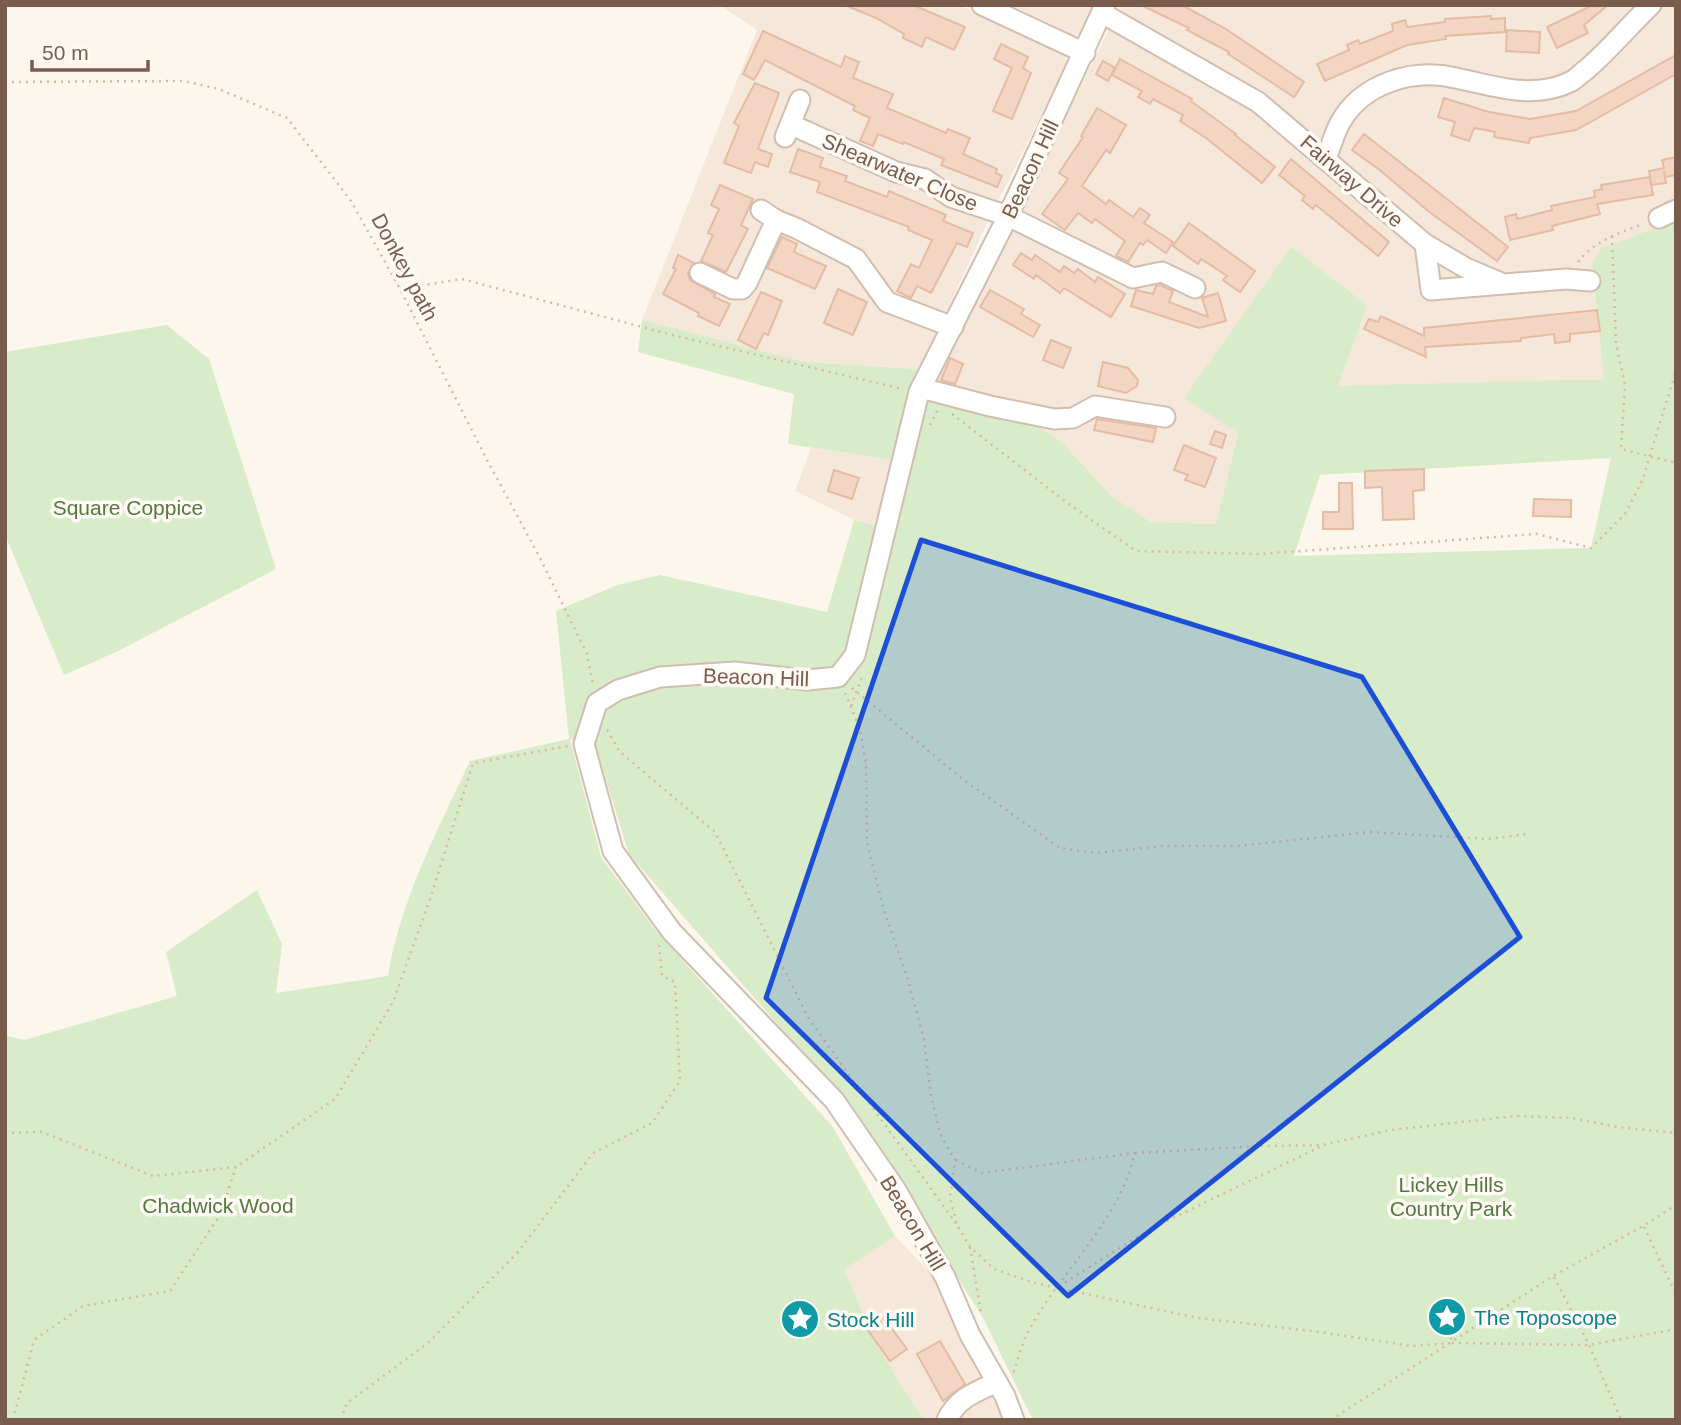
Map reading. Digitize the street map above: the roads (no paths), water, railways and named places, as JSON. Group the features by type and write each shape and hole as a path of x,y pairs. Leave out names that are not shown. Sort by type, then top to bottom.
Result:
{"street":[{"path":"982,5 1084,54"},
{"path":"1326,158 1340,123 1352,107 1373,88 1409,76 1452,77 1501,89 1526,91 1572,81 1651,5"},
{"name":"Beacon Hill","path":"1014,1420 1001,1389 970,1335 945,1277 896,1190 834,1100 672,932 613,851 584,744 600,713 618,690 660,677 735,672 807,680 838,677 855,655 920,390 1008,216 1103,9"},
{"name":"Fairway Drive","path":"1103,9 1258,102 1425,244 1466,268 1501,283"},
{"name":"Shearwater Close","path":"800,100 788,131 896,172 925,179 951,197 1008,216 1133,278 1162,272 1195,288"},
{"path":"700,273 733,289 742,289 747,283 768,215 856,259 887,302 953,327"},
{"path":"1425,244 1431,290 1566,279 1590,281"},
{"path":"920,390 1054,419 1073,418 1095,406 1165,417"},
{"path":"947,1420 954,1406 966,1397 1001,1389"}],"place":[{"name":"The Toposcope","path":"1447,1317"},
{"name":"Stock Hill","path":"800,1319"}],"park label":[{"name":"Square Coppice","path":"128,507"},
{"name":"Lickey Hills Country Park","path":"1451,1196"},
{"name":"Chadwick Wood","path":"218,1205"}]}
